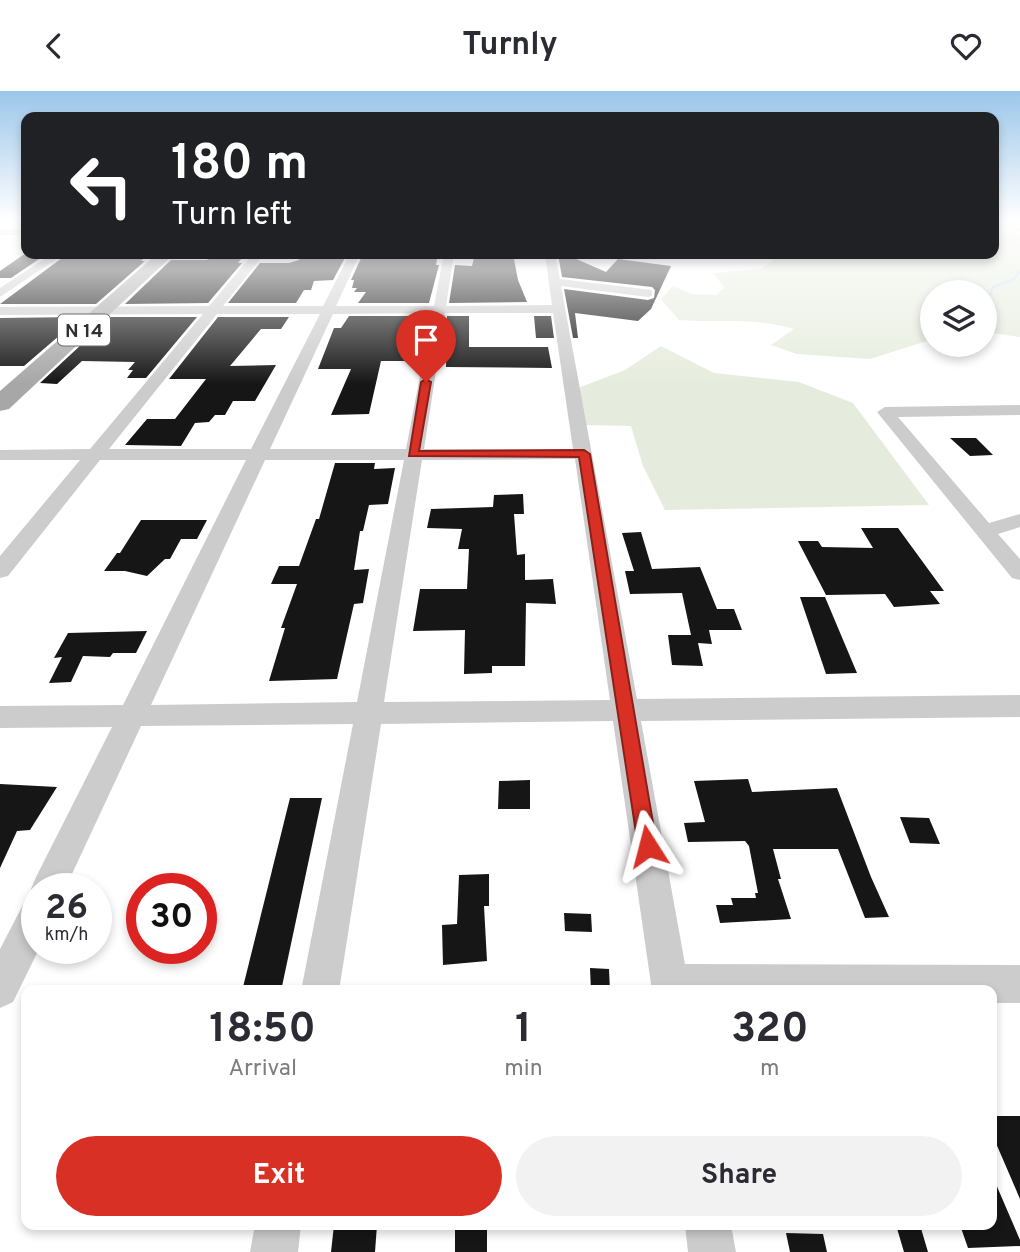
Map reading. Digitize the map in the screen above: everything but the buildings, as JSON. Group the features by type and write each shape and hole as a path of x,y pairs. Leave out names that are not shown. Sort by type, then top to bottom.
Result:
{"main road":[{"name":"N 14","path":"0,404 134,275"},
{"name":"N 14","path":"0,389 141,275"}],"street":[{"path":"0,293 27,275"},
{"path":"0,571 242,275"},
{"path":"56,873 345,275"},
{"path":"321,985 445,275"},
{"path":"554,275 670,985"},
{"path":"555,282 648,293"},
{"path":"0,311 559,310"},
{"path":"1020,409 885,412 1020,573"},
{"path":"0,455 584,454"},
{"path":"985,531 1020,520"},
{"path":"0,717 1020,706"},
{"path":"0,989 21,946"},
{"path":"845,985 1020,984"},
{"path":"274,1252 277,1230"},
{"path":"709,1230 712,1252"}],"green space":[{"path":"715,275 1020,275 1020,337 997,334 997,280 920,280 920,343 870,359 797,354 771,345 794,329 750,322 679,320 661,299 673,286 692,294 717,295 724,287"},
{"path":"661,346 714,373 799,382 853,403 929,505 665,510 643,466 631,426 579,425 573,390 625,370"}],"waterway":[{"path":"997,285 1017,275"}],"route":[{"path":"426,382 413,454 584,454 648,846"}]}
